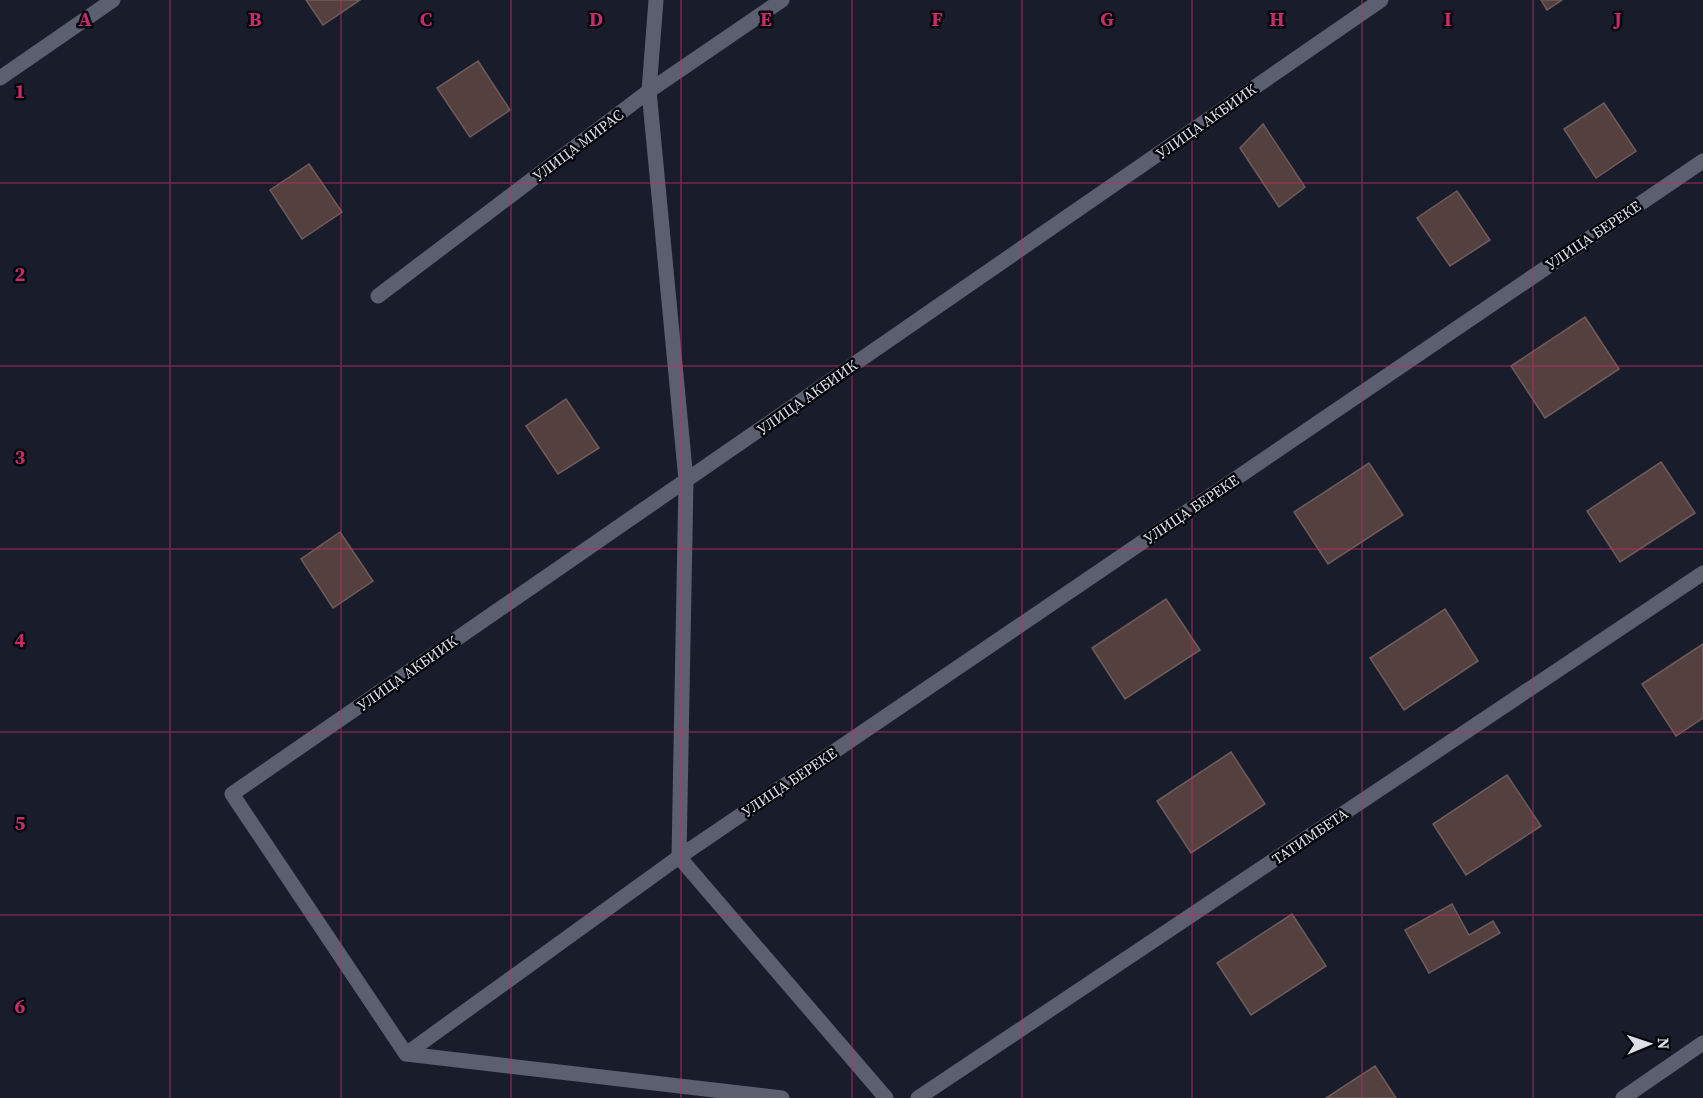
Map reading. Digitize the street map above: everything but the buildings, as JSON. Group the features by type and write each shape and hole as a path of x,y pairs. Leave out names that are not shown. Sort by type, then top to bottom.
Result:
{"street":[{"path":"0,78 113,0"},
{"path":"656,0 649,91 686,480 680,857 886,1098"},
{"name":"УЛИЦА МИРАС","path":"378,296 649,91 782,0"},
{"name":"УЛИЦА АКБИИК","path":"406,1054 232,794 1381,0"},
{"name":"УЛИЦА БЕРЕКЕ","path":"406,1054 680,857 1703,161"},
{"name":"ТАТИМБЕТА","path":"918,1098 1703,573"},
{"path":"1623,1098 1703,1043"},
{"path":"406,1054 782,1098"}]}
